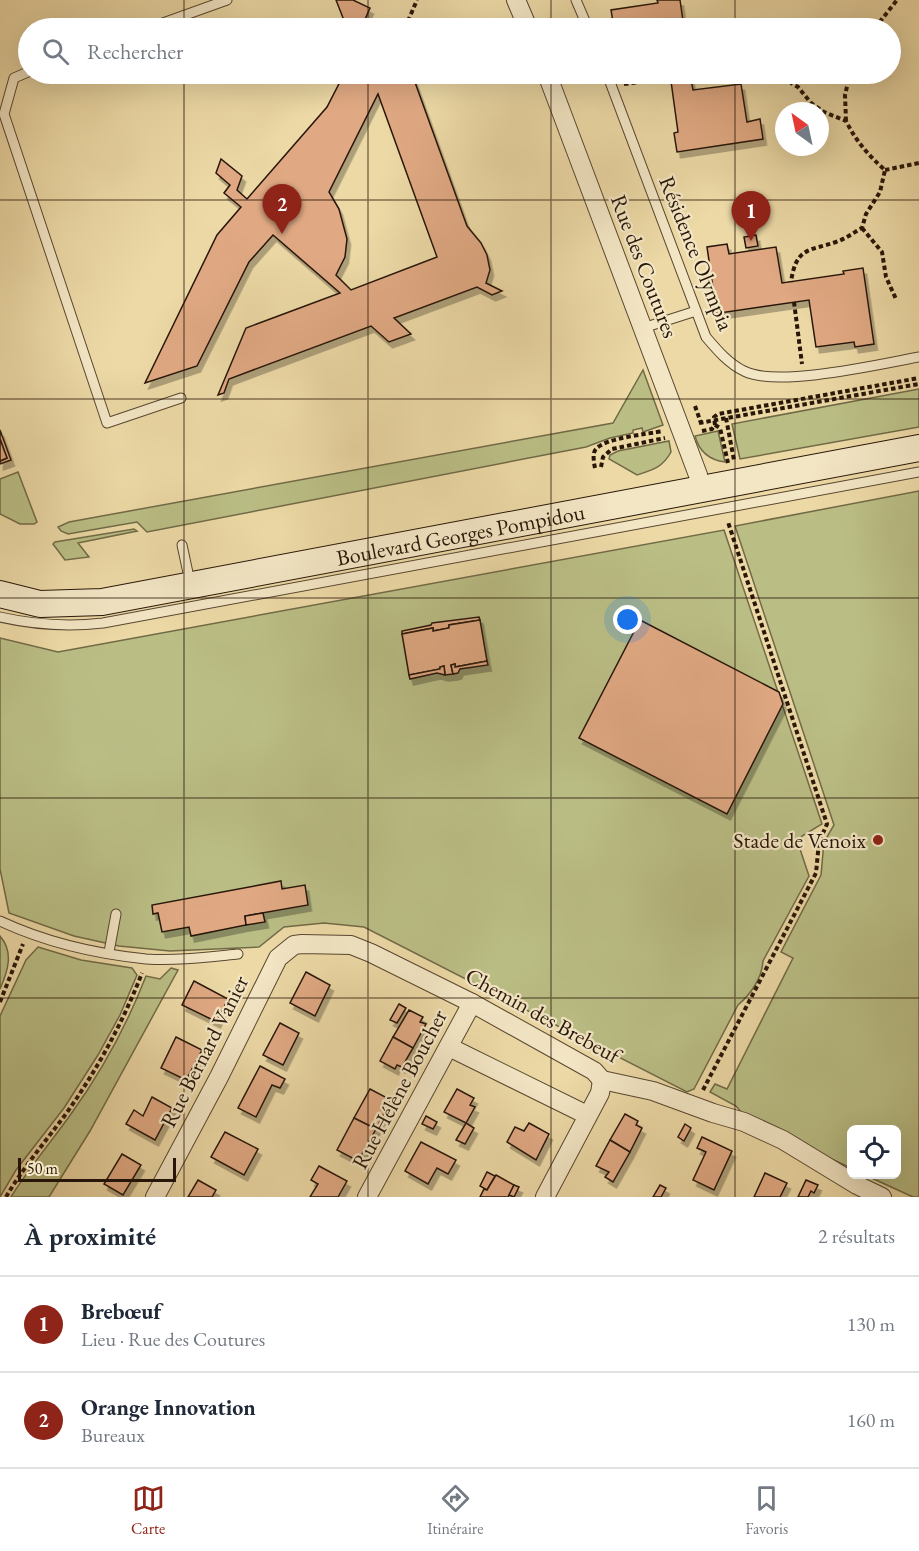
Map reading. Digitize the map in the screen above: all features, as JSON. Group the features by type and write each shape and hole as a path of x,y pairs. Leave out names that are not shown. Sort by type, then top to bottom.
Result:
{"street":[{"path":"516,0 524,18"},
{"name":"Rue des Coutures","path":"551,84 643,328 701,491"},
{"name":"Boulevard Georges Pompidou","path":"701,491 919,434"},
{"name":"Boulevard Georges Pompidou","path":"0,576 17,582 58,589 99,586 187,566 701,491 919,448"},
{"name":"Boulevard Georges Pompidou","path":"0,594 40,604 102,602 187,566"},
{"name":"Chemin des Brebeuf","path":"278,958 294,945 351,945 472,1003 594,1071 602,1080 653,1091 744,1122 783,1140 857,1185 882,1197"},
{"name":"Rue Bernard Vanier","path":"155,1197 219,1077 278,958"},
{"name":"Rue Hélène Boucher","path":"367,1197 472,1003"},
{"path":"449,1047 587,1115"},
{"path":"545,1197 600,1092 602,1080"}],"lane":[{"path":"176,18 227,0"},
{"path":"576,0 584,18"},
{"path":"18,76 14,78 4,114 107,423 181,398"},
{"name":"Résidence Olympia","path":"612,85 706,337 725,358 744,371 757,376 804,376 919,357"},
{"path":"643,328 696,311"},
{"path":"0,617 46,626 73,627 103,623 701,491 919,472"},
{"path":"109,952 116,914"},
{"path":"0,921 28,933 86,950 147,959 238,954"}],"path":[{"path":"409,18 417,0"},
{"path":"883,18 897,0"},
{"path":"612,85 620,84"},
{"path":"793,84 811,104 846,121"},
{"path":"848,84 845,95 846,121 856,140 885,170"},
{"path":"885,170 919,163"},
{"path":"791,282 793,269 806,251 837,242 862,228 866,214 880,192 885,170"},
{"path":"862,228 882,252 886,277 896,299"},
{"path":"794,302 804,376"},
{"path":"695,432 712,429 715,422 714,417 718,414 919,378"},
{"path":"693,424 715,422 726,418 919,384"},
{"path":"726,418 734,460"},
{"path":"715,422 720,428 728,462"},
{"path":"595,468 594,452 597,448 610,442 669,430"},
{"path":"601,467 603,457 612,448 671,437"},
{"path":"695,1105 816,873 819,842 827,824 728,522"},
{"path":"0,1002 28,933"},
{"path":"6,1197 20,1173 68,1111 103,1057 124,1017 147,959"}],"green space":[{"path":"643,370 663,425 643,432 642,428 633,430 633,433 586,447 147,532 137,522 68,534 58,527 69,522 613,423"},
{"path":"919,389 919,427 740,459 732,424"},
{"path":"718,431 725,462 706,454 699,446 695,436"},
{"path":"669,441 671,452 665,461 637,475 609,459 610,455 618,451"},
{"path":"18,472 37,522 34,524 20,524 0,514 0,479"},
{"name":"Stade de Venoix","path":"919,491 919,1197 913,1197 874,1179 901,1179 901,1125 847,1125 847,1166 749,1121 736,1106 710,1092 715,1084 727,1089 793,958 781,952 821,875 824,842 834,825 735,526"},
{"path":"134,529 137,531 78,543 89,557 65,560 53,544 55,542"},
{"path":"724,530 822,824 802,836 798,843 809,876 763,961 755,985 738,1005 694,1089 687,1092 364,927 324,923 284,927 259,947 170,951 119,946 74,936 9,913 0,869 0,638 58,652"},
{"path":"0,936 7,948 8,962 0,989"},
{"path":"38,947 81,960 132,968 137,975 120,1015 98,1055 64,1108 16,1170 0,1197 0,1016 26,960"},
{"path":"171,968 178,970 90,1131 49,1197 11,1197 93,1081 122,1030 146,976 160,979"}],"building":[{"path":"336,0 353,0 370,8 366,18 343,18"},
{"path":"657,0 680,0 683,18 612,18 611,10 658,3"},
{"path":"339,84 416,84 467,226 481,243 487,255 490,270 486,283 502,291 492,295 477,287 394,318 411,334 389,342 371,326 229,379 224,393 218,395 246,328 340,293 273,235 249,262 197,366 145,383 217,235 241,207 224,193 230,185 216,173 221,159 242,176 237,190 247,199 327,107","holes":["378,94 437,257 351,290 336,275 345,257 347,239 339,209 329,192"]},
{"path":"671,84 692,84 693,90 741,84 747,122 760,119 763,139 677,152 674,133 678,132"},
{"path":"756,235 758,246 746,248 744,237"},
{"path":"727,244 729,254 776,247 782,283 844,274 843,271 863,268 874,344 855,347 854,342 816,347 809,300 713,314 710,296 714,295 707,247"},
{"path":"0,430 11,460 0,464 0,461 7,458 0,439"},
{"path":"0,439 7,458 0,461"},
{"path":"479,617 480,620 449,625 449,628 433,631 433,628 402,634 402,631 432,623"},
{"path":"480,620 487,661 455,667 455,664 451,665 453,674 445,675 444,666 440,669 409,675 402,634 433,628 433,631 449,628 449,625"},
{"path":"640,620 779,692 783,704 727,814 579,738"},
{"path":"487,661 488,665 460,669 458,673 453,674 451,665 455,664 455,667"},
{"path":"444,666 445,675 437,673 410,679 409,675 440,669"},
{"path":"281,881 282,889 305,885 308,905 245,916 246,925 191,936 189,927 162,932 158,913 153,914 152,905"},
{"path":"263,913 265,922 246,925 245,916"},
{"path":"306,972 330,985 315,1016 290,1003"},
{"path":"194,981 228,999 217,1022 182,1005"},
{"path":"399,1004 406,1008 397,1023 390,1020"},
{"path":"409,1010 423,1017 420,1022 426,1024 413,1048 393,1037"},
{"path":"280,1023 299,1033 283,1065 263,1055"},
{"path":"176,1037 202,1050 186,1080 161,1068"},
{"path":"393,1037 413,1048 402,1067 397,1065 395,1069 380,1061"},
{"path":"260,1066 285,1079 280,1088 272,1085 256,1117 238,1108"},
{"path":"370,1089 391,1100 376,1129 354,1118"},
{"path":"457,1089 474,1098 470,1105 475,1107 466,1123 444,1112"},
{"path":"152,1097 172,1108 155,1140 126,1124 134,1110 143,1116"},
{"path":"625,1114 638,1121 636,1125 642,1128 630,1152 610,1140"},
{"path":"426,1116 437,1122 433,1129 422,1124"},
{"path":"354,1118 376,1129 358,1161 337,1150"},
{"path":"466,1123 474,1128 465,1144 456,1140"},
{"path":"529,1123 549,1134 536,1160 507,1142 515,1127 524,1131"},
{"path":"685,1124 691,1128 684,1141 678,1137"},
{"path":"225,1132 258,1149 244,1175 211,1157"},
{"path":"702,1137 732,1151 714,1190 693,1180 706,1152 697,1148"},
{"path":"610,1140 630,1152 613,1182 605,1177 609,1172 596,1166"},
{"path":"421,1142 456,1160 448,1174 437,1168 428,1184 405,1171"},
{"path":"122,1154 141,1165 123,1195 104,1184"},
{"path":"319,1166 347,1181 338,1197 310,1197 318,1184 311,1180"},
{"path":"487,1172 495,1176 487,1190 480,1186"},
{"path":"765,1173 787,1183 780,1197 754,1197"},
{"path":"496,1175 514,1185 508,1197 480,1197 484,1189 487,1190"},
{"path":"198,1180 216,1190 212,1197 188,1197"},
{"path":"806,1180 818,1185 814,1193 811,1191 808,1197 798,1197"},
{"path":"514,1185 519,1187 514,1197 509,1195"},
{"path":"660,1185 666,1188 661,1197 653,1197"}],"place":[{"name":"Orange Innovation","path":"282,234"},
{"name":"Brebœuf","path":"751,241"},
{"name":"Stade de Venoix","path":"878,840"}]}
